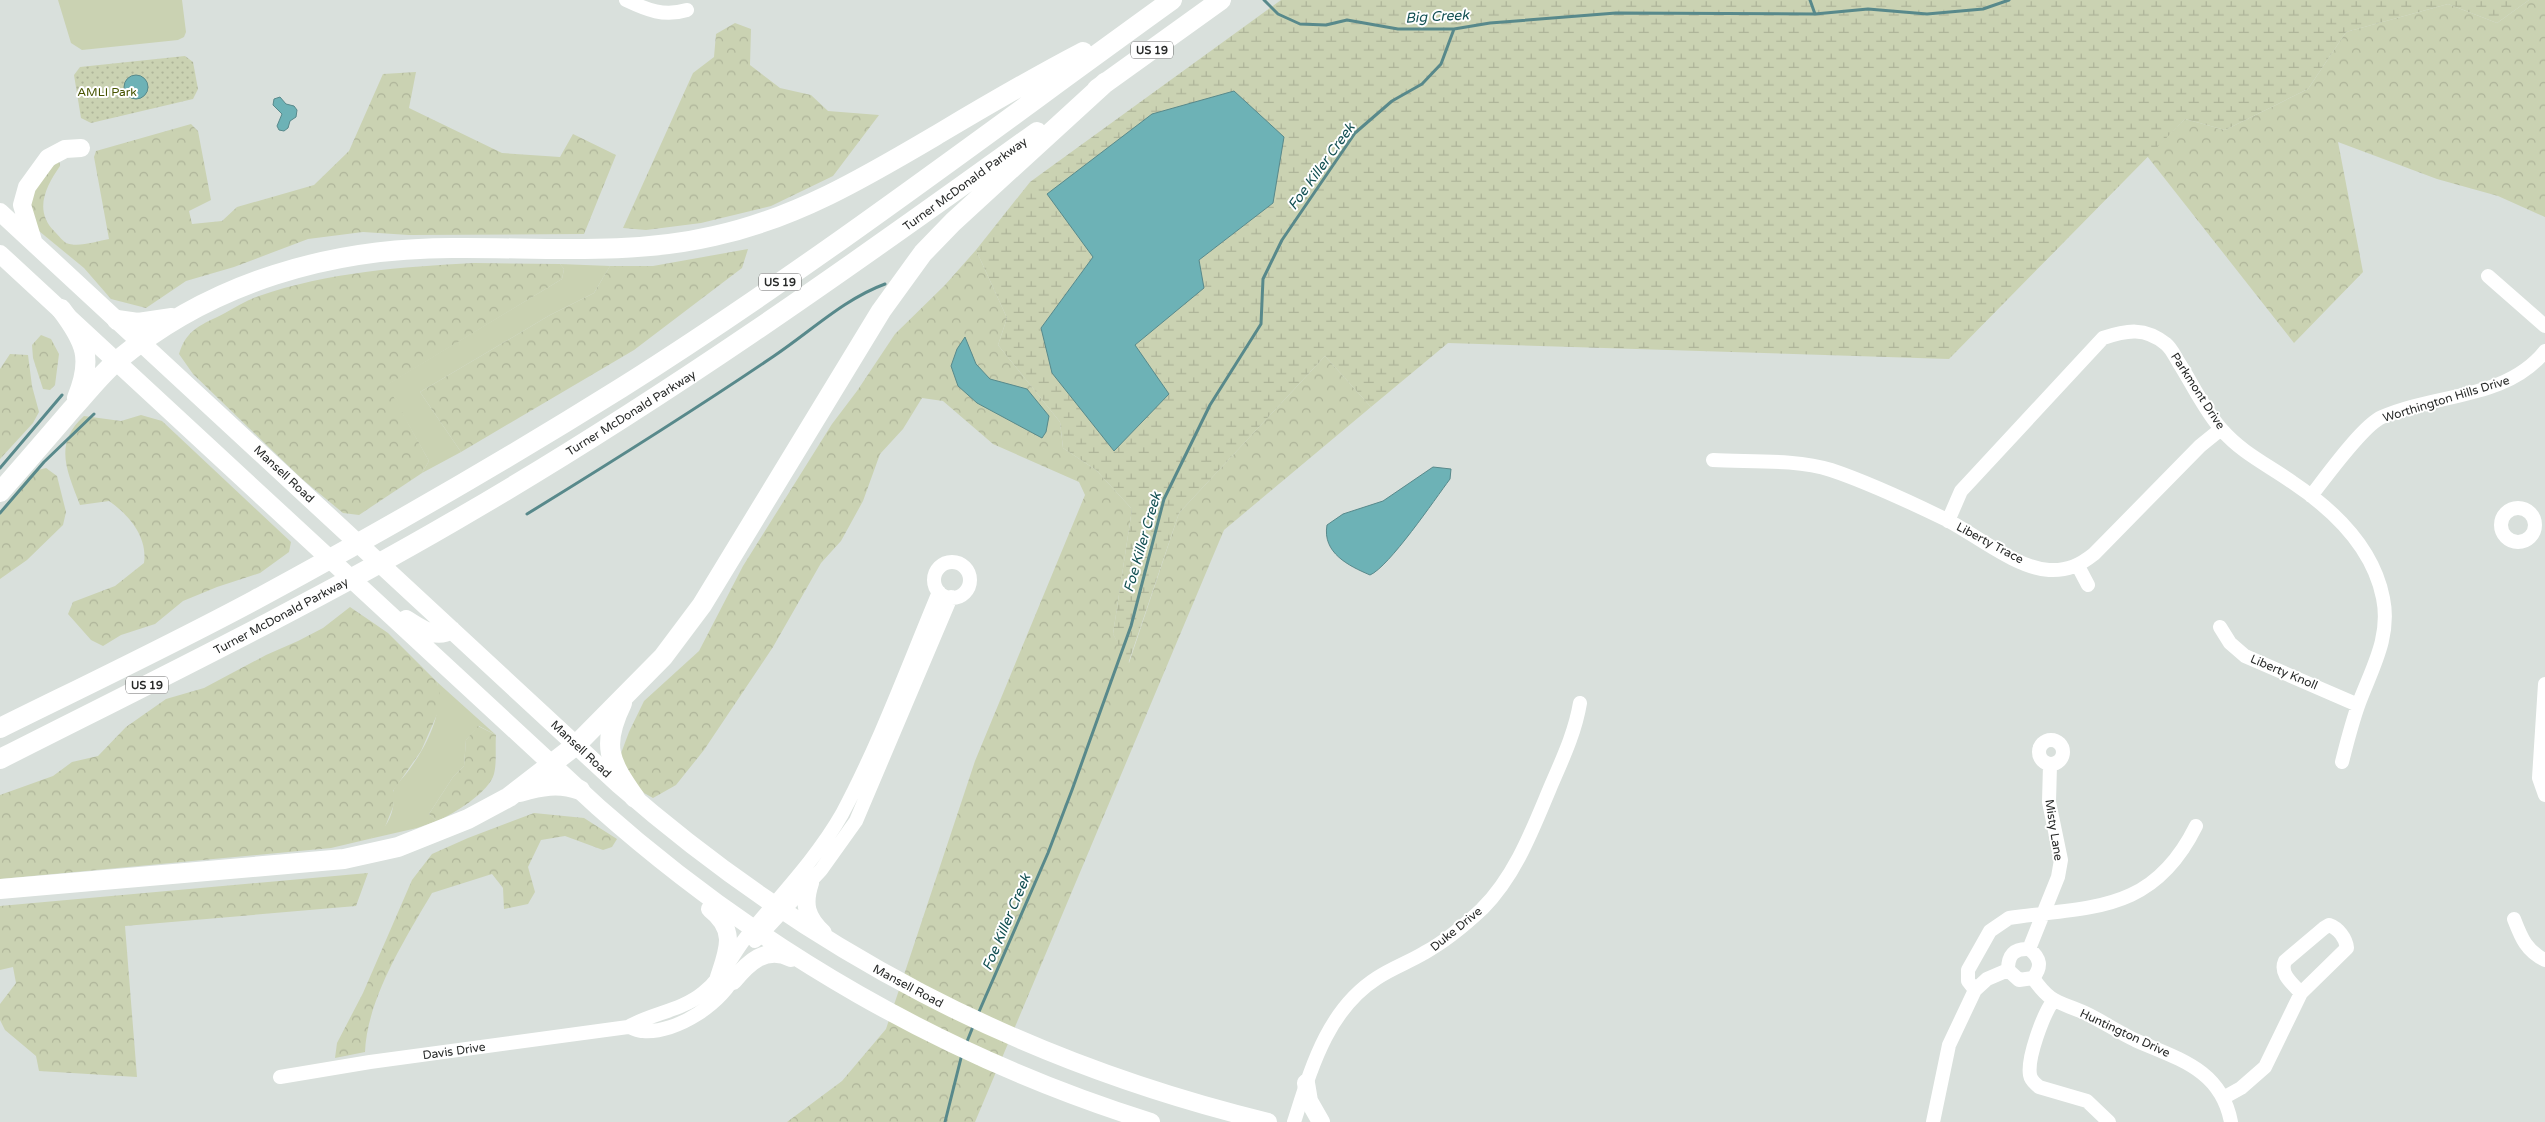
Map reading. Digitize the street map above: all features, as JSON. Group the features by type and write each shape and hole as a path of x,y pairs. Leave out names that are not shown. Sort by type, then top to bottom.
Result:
{"highway":[{"name":"US 19","path":"0,728 275,589 397,523 607,396 716,326 845,236 1172,0"},
{"name":"Turner McDonald Parkway","path":"0,759 293,610 419,541 592,438 752,335 1221,0"},
{"path":"0,492 117,360 178,317 226,292 263,277 308,265 368,253 424,248 629,248 692,241 757,225 805,207 851,185 1027,81 1147,18"},
{"path":"0,889 344,859 421,839 468,819 508,797 576,745 663,657 702,606 812,422 890,297 937,237 1106,82"},
{"path":"61,309 79,333 86,355 84,379 72,409"},
{"path":"116,320 148,322 178,317"},
{"path":"627,693 612,727 609,749 614,768 635,798"},
{"path":"508,797 549,785 571,786 580,790"}],"main road":[{"path":"34,244 22,206 27,187 48,158 64,149 81,148"},
{"name":"Mansell Road","path":"0,212 576,745 635,798 706,857 839,948 935,1001 1024,1043 1091,1069 1192,1102 1268,1122"},
{"path":"0,254 117,360 580,790 666,865 757,932 822,974 921,1029 1013,1072 1063,1092 1151,1122"},
{"path":"377,602 428,632 445,634 452,630"},
{"path":"666,865 679,885 725,923 728,944 726,979"},
{"path":"810,883 805,897 805,908 809,917 839,948"},
{"path":"726,979 757,958 777,953 822,974"},
{"path":"1306,1084 1309,1101 1321,1122"}],"street":[{"path":"626,0 651,11 664,14 687,10"},
{"path":"2488,276 2545,326"},
{"name":"Parkmont Drive","path":"1948,521 1961,491 2103,338 2123,331 2142,330 2167,345 2221,429 2253,458 2312,496 2362,544 2372,562 2383,597 2386,618 2383,641 2358,705 2342,762"},
{"name":"Worthington Hills Drive","path":"2312,496 2354,441 2381,417 2510,380 2536,363 2545,351"},
{"path":"2088,584 2078,566 2094,554 2200,446 2221,429"},
{"name":"Liberty Trace","path":"1713,460 1828,469 1948,521 1986,544 2037,568 2059,570 2078,566"},
{"path":"945,595 856,821 834,854 810,883 778,908 842,813 945,595"},
{"name":"Liberty Knoll","path":"2220,627 2230,644 2245,656 2358,705"},
{"path":"2545,684 2539,778 2545,795"},
{"name":"Duke Drive","path":"1294,1122 1306,1084 1329,1029 1350,1000 1377,978 1426,953 1457,930 1482,909 1510,875 1529,838 1576,726 1580,703"},
{"name":"Misty Lane","path":"2029,949 2058,877 2061,860 2049,802 2050,764"},
{"path":"1974,990 1968,981 1968,970 1990,931 2009,918 2104,906 2140,891 2157,879 2174,863 2186,846 2196,826"},
{"name":"Davis Drive","path":"280,1077 370,1062 628,1027 644,1031 670,1027 692,1017 711,1005 726,979 742,960 757,932 778,908"},
{"path":"2514,919 2525,944 2545,960"},
{"path":"2224,1098 2241,1088 2265,1067 2301,993 2347,948 2346,942 2335,928 2328,925 2285,961 2282,967 2283,972 2301,993"},
{"path":"2020,949 2029,949 2036,954 2040,962 2039,971 2033,978 2019,980 2008,970 2008,960 2013,952 2020,949"},
{"path":"1933,1122 1949,1045 1974,990 1987,979 2008,970"},
{"name":"Huntington Drive","path":"2033,978 2044,994 2053,1001 2086,1013 2135,1040 2189,1062 2209,1078 2224,1098 2231,1122"},
{"name":"Davis Drive","path":"628,1027 642,1019 684,1005 726,979"},
{"path":"2053,1001 2041,1022 2030,1070 2033,1082 2039,1087 2087,1101 2109,1122"},
{"path":"684,1005 692,1017"}],"green space":[{"path":"58,0 182,0 186,32 184,37 178,40 82,50 71,43"},
{"path":"1281,0 2529,0 2497,23 2448,4 2346,32 2308,89 2225,130 2185,119 1949,359 1448,343 1371,407 1325,356 1179,513 1128,664 1113,634 1132,509 1096,470 1063,448 1060,422 998,345 1007,318 976,250 1030,182","holes":["1273,203 1199,260 1203,288 1135,345 1041,328 1093,257"]},
{"path":"2529,0 2545,0 2545,217 2498,196 2437,179 2338,142 2363,272 2294,343 2147,156 2185,119 2225,130 2308,89 2346,32 2448,4 2497,23"},
{"path":"735,23 751,29 750,65 780,88 811,95 828,111 879,115 833,176 771,206 701,223 646,230 623,228 693,73 714,57 716,34"},
{"name":"AMLI Park","path":"185,56 193,62 198,89 193,99 91,123 81,118 74,75 80,67"},
{"path":"416,72 409,108 502,153 560,157 573,134 616,155 584,234 409,235 363,232 308,239 234,267 186,281 146,308 111,299 84,268 39,231 31,220 28,193 59,160 60,166 46,190 44,199 43,207 48,224 66,243 82,244 109,239 94,157 96,151 191,124 198,131 211,200 189,211 192,224 222,221 237,207 314,185 349,151 383,74"},
{"path":"748,249 742,268 634,350 461,452 420,392 550,315 594,293 610,266 653,266"},
{"path":"976,250 1007,318 998,345 1060,422 1063,448 1096,470 1132,509 1113,634 1129,663 1179,513 1325,356 1371,407 1224,530 975,1122 787,1122 842,1081 886,1029 975,761 1085,495 1079,482 993,444 943,401 922,398 903,429 880,454 863,501 841,541 821,563 773,647 704,750 676,785 653,798 644,793 623,770 620,756 644,701 699,651 743,566 832,424 857,391 895,334 945,285"},
{"path":"474,263 560,264 564,269 562,279 387,385 429,461 422,473 359,515 343,513 302,479 193,374 179,354 186,338 196,328 259,296 312,281 338,276 420,266"},
{"path":"560,264 610,266 594,293 550,315 420,392 461,452 422,473 429,461 386,385 562,279 564,269"},
{"path":"41,335 51,339 59,354 55,385 50,390 43,389 33,358 32,345"},
{"path":"10,354 28,355 32,386 39,412 33,423 0,459 0,369"},
{"path":"141,415 162,421 291,542 289,552 260,573 217,587 183,601 155,624 121,635 103,646 91,640 68,614 73,602 115,586 144,563 143,544 130,520 109,501 80,505 67,469 66,448 68,437 74,426 84,416 121,421"},
{"path":"46,468 57,476 66,512 63,525 27,560 0,579 0,511 34,471"},
{"path":"350,607 388,633 437,682 440,694 439,710 421,751 393,791 393,807 383,832 369,839 331,848 0,879 0,795 53,776 72,762 98,756 126,727 166,699 204,688 266,655 298,641 323,628"},
{"path":"437,682 496,735 479,726 466,740 464,766 453,777 429,814 437,821 417,828 369,839 382,830 388,822 392,813 394,789 416,760 428,739 438,705"},
{"path":"478,726 496,735 495,765 491,781 470,802 437,821 429,814 453,777 464,766 466,740"},
{"path":"534,813 584,818 617,839 612,847 603,850 565,836 541,840 528,867 535,892 528,904 504,909 503,888 492,874 432,893 399,950 380,991 367,1032 365,1052 335,1058 337,1043 363,993 412,880 432,854"},
{"path":"368,873 356,906 125,926 137,1077 39,1071 36,1056 5,1030 0,1020 0,1004 16,983 13,967 0,970 0,906"}],"water":[{"path":"136,75 144,79 148,87 144,95 136,99 128,95 124,87 128,79"},
{"path":"1234,91 1284,137 1273,203 1199,260 1204,288 1135,345 1169,394 1114,451 1052,373 1041,328 1093,257 1047,194 1152,114"},
{"path":"280,97 286,104 294,106 297,110 296,117 290,121 288,128 284,131 279,130 277,126 282,114 273,105 274,99"},
{"path":"965,337 976,364 990,379 1027,389 1049,416 1046,432 1042,438 977,403 958,386 951,366 957,349"},
{"path":"1433,467 1451,469 1450,479 1400,546 1378,569 1370,575 1346,563 1333,551 1327,535 1327,525 1343,514 1383,501"}],"waterway":[{"name":"Big Creek","path":"1264,0 1278,14 1300,24 1326,25 1347,20 1398,29 1454,29 1490,23 1616,13 1815,14 1868,9 1927,14 1983,9 2009,0"},
{"path":"1810,0 1815,14"},
{"name":"Foe Killer Creek","path":"978,1014 1048,853 1072,790 1131,626 1164,499 1210,405 1261,324 1263,279 1282,240 1355,133 1392,101 1422,84 1441,64 1454,29"},
{"path":"527,514 713,397 855,298 885,284"},
{"path":"0,468 62,395"},
{"path":"0,513 44,462 94,414"},
{"name":"Foe Killer Creek","path":"966,1044 974,1024"},
{"name":"Foe Killer Creek","path":"945,1122 962,1054"}]}
